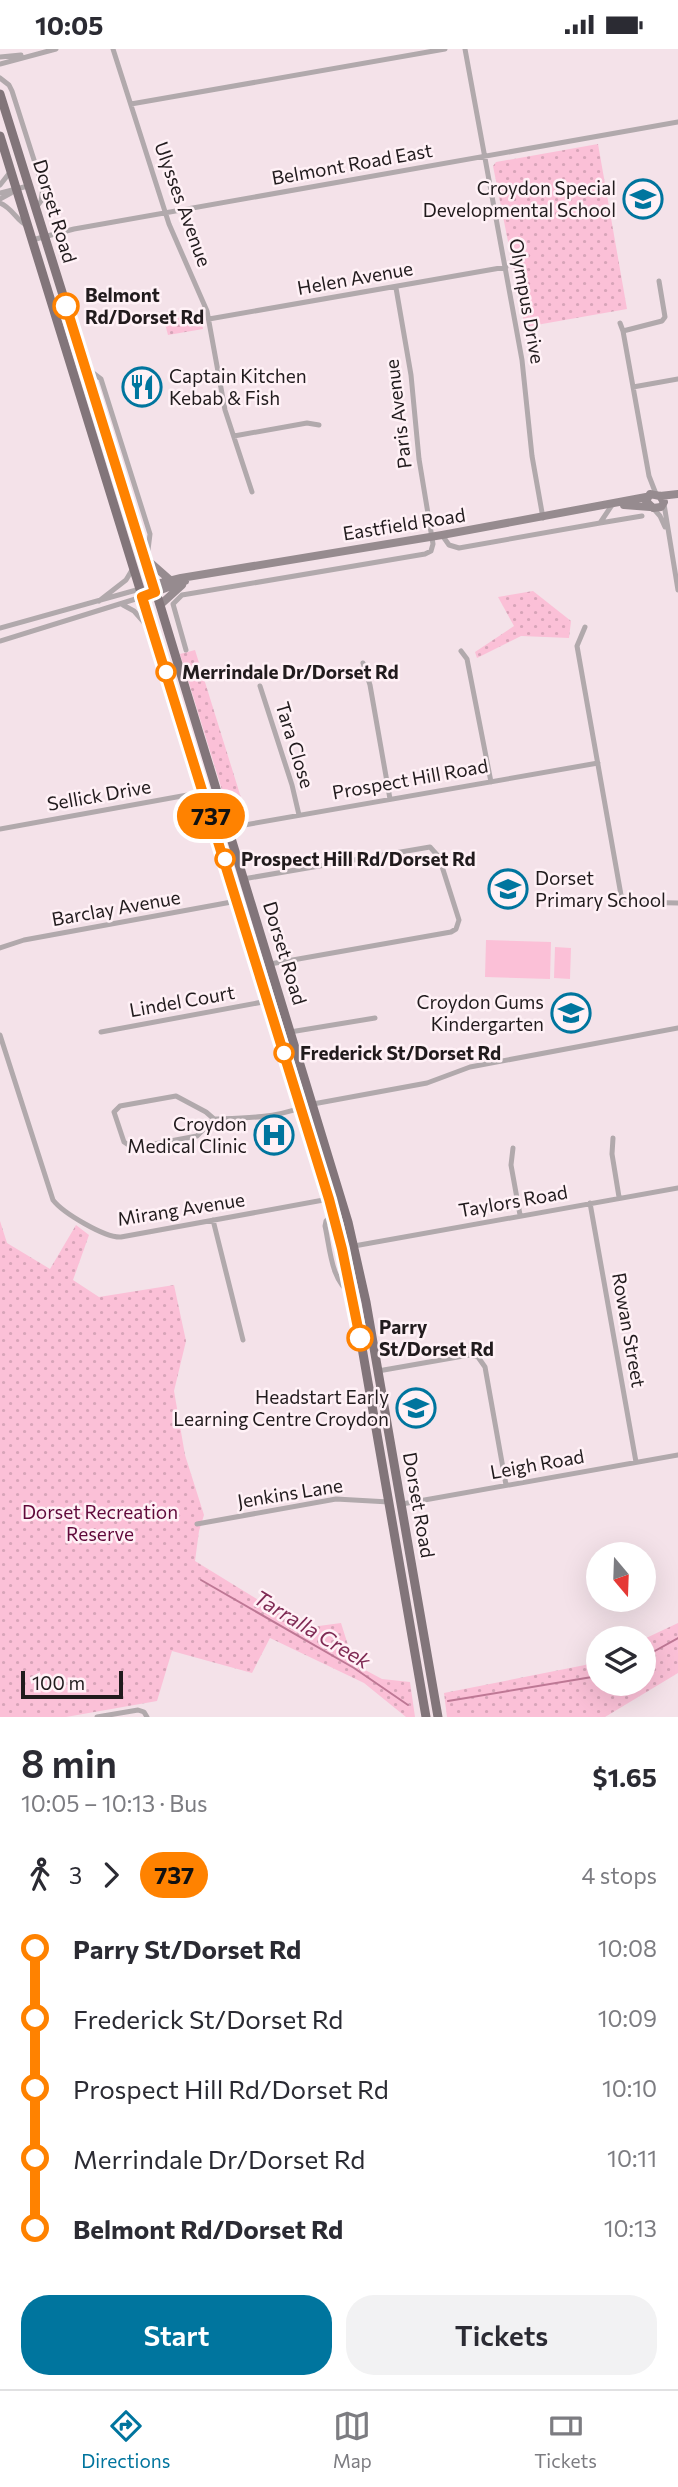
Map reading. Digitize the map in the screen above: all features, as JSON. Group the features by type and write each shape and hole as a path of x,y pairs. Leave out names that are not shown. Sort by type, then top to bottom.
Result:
{"main road":[{"name":"Dorset Road","path":"0,94 160,605 354,1246 438,1717"},
{"name":"Dorset Road","path":"0,136 329,1199 352,1294 426,1717"},
{"path":"68,356 80,352"},
{"name":"Eastfield Road","path":"154,589 170,580 678,495"},
{"path":"656,498 661,507 652,507 656,498"},
{"name":"Eastfield Road","path":"613,505 652,507"},
{"path":"143,555 170,580"},
{"name":"Eastfield Road","path":"141,593 203,575"},
{"path":"160,605 187,581"},
{"path":"204,792 215,789"},
{"path":"258,968 270,964"},
{"path":"301,1107 313,1104"},
{"path":"342,1249 354,1246"},
{"path":"388,1502 402,1504"},
{"path":"410,1623 422,1621"}],"street":[{"path":"0,64 56,49"},
{"name":"Ulysses Avenue","path":"113,49 165,213 209,319 223,397 252,492"},
{"path":"131,104 445,49"},
{"name":"Olympus Drive","path":"465,49 523,360 532,456 542,518"},
{"path":"0,58 27,56"},
{"path":"0,78 9,85 12,92 43,188 41,201 36,209"},
{"name":"Belmont Road East","path":"32,240 165,213 678,122"},
{"path":"0,185 11,171"},
{"path":"0,193 28,186"},
{"path":"17,189 0,201 21,223 28,226"},
{"name":"Helen Avenue","path":"209,319 506,267"},
{"path":"623,331 662,321 665,317 659,281"},
{"name":"Paris Avenue","path":"396,288 411,375 419,459 432,537"},
{"path":"620,323 649,476 670,544"},
{"path":"633,387 678,379"},
{"path":"234,436 307,423 318,425"},
{"path":"600,523 613,505"},
{"path":"652,507 664,522 678,590"},
{"path":"442,535 449,545 459,548 642,516"},
{"path":"186,650 173,609 175,599 182,594 425,554 432,549 432,537"},
{"path":"96,603 126,580 133,568"},
{"path":"203,575 217,589"},
{"path":"0,628 141,593"},
{"path":"1,638 122,604 141,593"},
{"path":"122,604 134,611 153,633"},
{"path":"585,627 577,646 621,895 632,902 678,903"},
{"path":"461,651 467,659 491,782"},
{"path":"363,663 370,685 390,799"},
{"name":"Tara Close","path":"260,685 289,774 299,815"},
{"name":"Prospect Hill Road","path":"228,828 598,763"},
{"name":"Sellick Drive","path":"0,829 204,792"},
{"path":"243,879 427,847 438,853 459,920 456,929 443,934 270,964"},
{"name":"Barclay Avenue","path":"0,948 24,940 237,901"},
{"name":"Lindel Court","path":"101,1032 268,1001"},
{"path":"290,1032 375,1018"},
{"path":"313,1104 427,1083 470,1067 678,1028"},
{"name":"Mirang Avenue","path":"0,1035 51,1196 60,1207 112,1237 329,1199"},
{"path":"0,1066 9,1065"},
{"path":"214,1119 176,1096 120,1106 114,1112 124,1142 133,1148 197,1136 214,1119 265,1116 301,1107"},
{"path":"613,1137 612,1154 620,1197"},
{"path":"513,1148 512,1165 520,1215"},
{"name":"Taylors Road","path":"354,1246 678,1188"},
{"name":"Rowan Street","path":"590,1203 636,1462"},
{"path":"333,1214 325,1226 331,1252 340,1285 352,1294"},
{"path":"213,1220 243,1340"},
{"path":"378,1371 469,1355 478,1357 485,1367 506,1485"},
{"name":"Leigh Road","path":"402,1504 678,1455"},
{"name":"Jenkins Lane","path":"197,1524 336,1499 388,1502"},
{"path":"97,1717 138,1710 144,1712 147,1717"}],"green space":[{"path":"598,144 627,309 525,327 493,166 496,162"},
{"path":"200,313 203,329 168,335 164,320"},
{"path":"533,591 571,621 569,638 521,636 477,658 475,652 514,626 498,597"},
{"path":"195,650 247,817 231,819 180,654"},
{"path":"486,940 551,942 550,979 485,977"},
{"path":"555,947 571,948 570,979 554,978"},
{"name":"Dorset Recreation Reserve","path":"0,1221 7,1243 50,1269 76,1225 89,1235 73,1280 99,1297 174,1285 186,1341 174,1391 185,1455 204,1515 195,1561 304,1628 341,1623 354,1664 382,1679 410,1682 415,1717 406,1717 364,1683 270,1638 252,1673 172,1651 157,1701 66,1717 0,1717"},
{"path":"678,1623 678,1673 656,1686 656,1633"},
{"path":"585,1665 586,1696 640,1696 605,1717 447,1717 444,1693"}],"waterway":[{"name":"Tarralla Creek","path":"201,1580 354,1668 408,1705"},
{"name":"Tarralla Creek","path":"656,1650 678,1638"},
{"name":"Tarralla Creek","path":"448,1701 586,1678"}],"bus line":[{"name":"737","path":"66,306 155,592 142,597 329,1199 360,1338"}],"place":[{"name":"Croydon Special Developmental School","path":"643,199"},
{"name":"Belmont Rd/Dorset Rd","path":"66,306"},
{"name":"Captain Kitchen Kebab & Fish","path":"142,387"},
{"name":"Merrindale Dr/Dorset Rd","path":"166,672"},
{"name":"Prospect Hill Rd/Dorset Rd","path":"225,859"},
{"name":"Dorset Primary School","path":"508,889"},
{"name":"Croydon Gums Kindergarten","path":"571,1013"},
{"name":"Frederick St/Dorset Rd","path":"284,1053"},
{"name":"Croydon Medical Clinic","path":"274,1135"},
{"name":"Parry St/Dorset Rd","path":"360,1338"},
{"name":"Headstart Early Learning Centre Croydon","path":"416,1408"}]}
